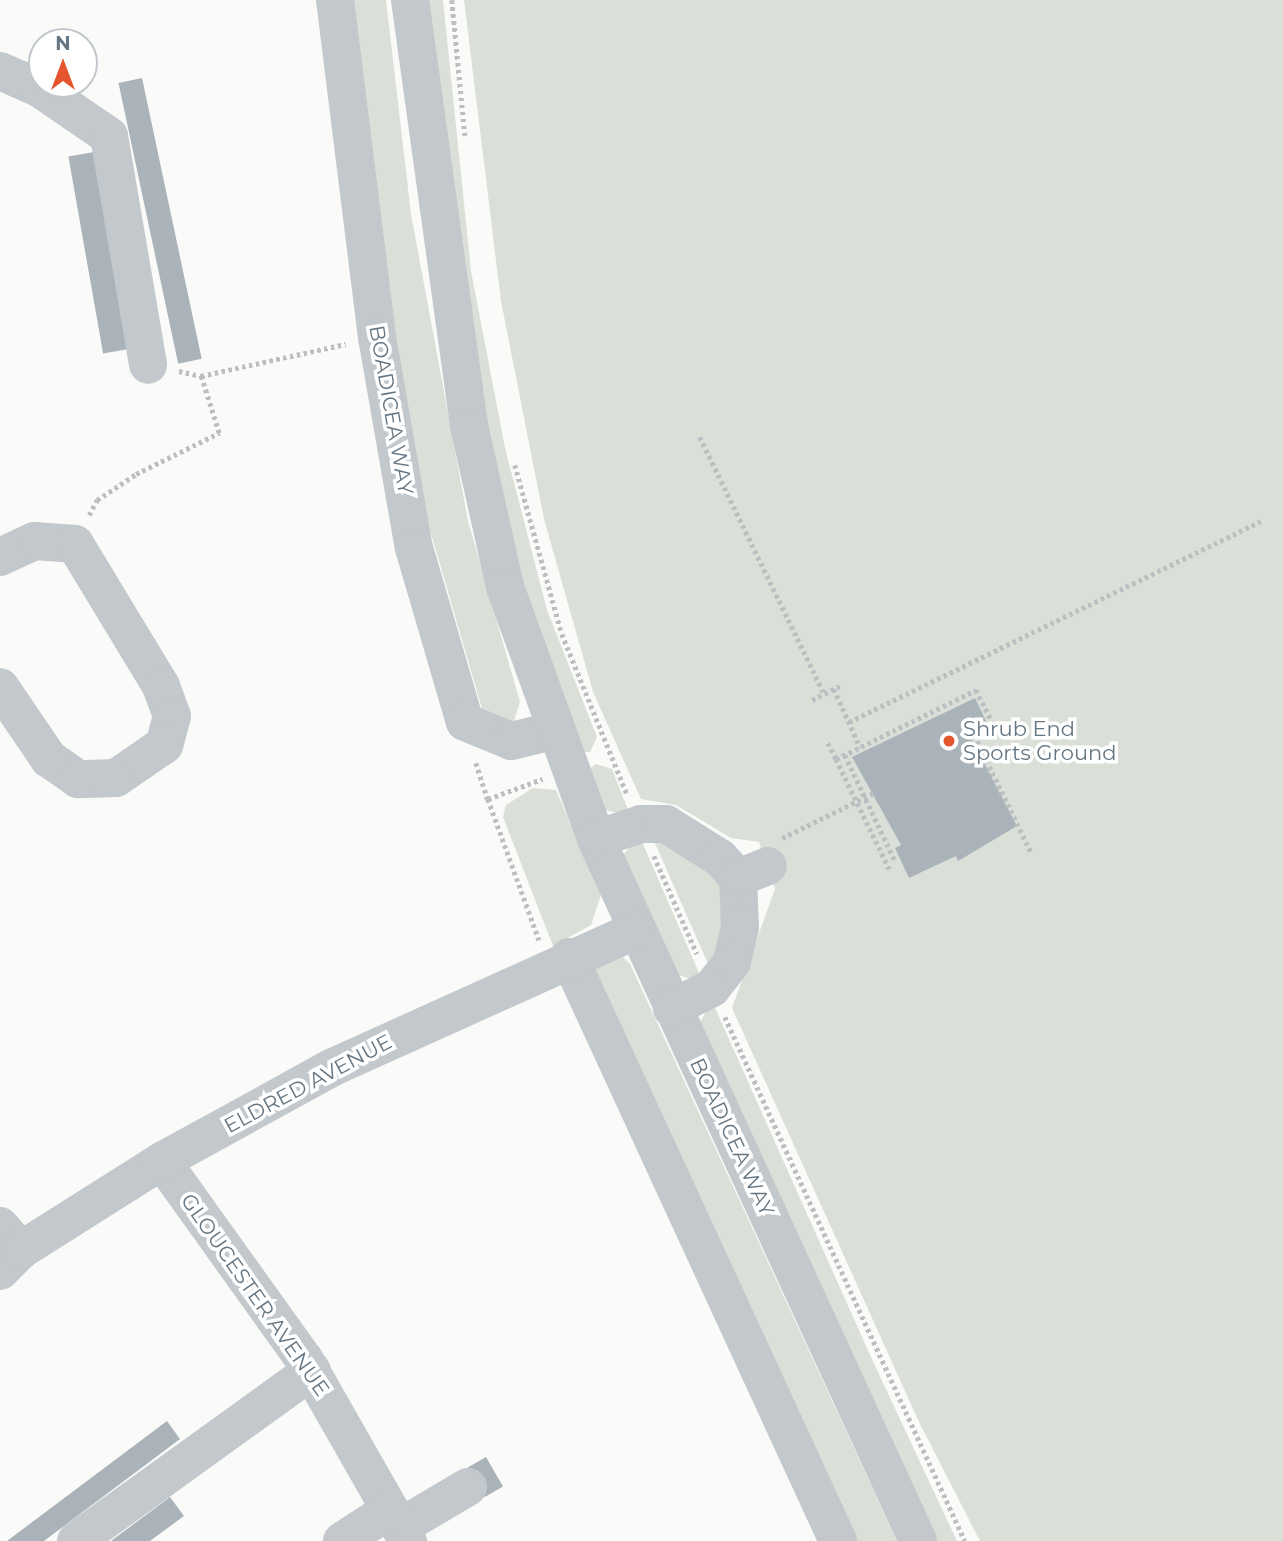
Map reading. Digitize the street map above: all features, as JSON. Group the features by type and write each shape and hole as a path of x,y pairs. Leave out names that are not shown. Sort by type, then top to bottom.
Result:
{"street":[{"name":"BOADICEA WAY","path":"335,0 377,337 414,548 465,722 511,741 553,731"},
{"name":"BOADICEA WAY","path":"410,0 470,430 505,587 553,731 596,839 918,1541"},
{"path":"0,71 39,88 109,136 148,365"},
{"path":"0,557 35,541 75,544 161,685 172,716 164,745 116,778 78,779 48,759 2,696"},
{"path":"596,839 640,824 666,824 753,872 732,962 712,988 672,1008"},
{"name":"ELDRED AVENUE","path":"7,1249 331,1068 559,961 636,930"},
{"path":"559,961 838,1541"},
{"name":"GLOUCESTER AVENUE","path":"162,1161 312,1371 399,1526"},
{"path":"76,1541 312,1371"},
{"path":"342,1541 399,1526 468,1487"}],"path":[{"path":"452,0 467,151"},
{"path":"75,544 97,500 219,433 201,376 377,337"},
{"path":"700,437 824,694"},
{"path":"512,454 566,646 640,824 712,988 965,1541"},
{"path":"849,722 1261,521"},
{"path":"812,700 837,687 860,747"},
{"path":"836,759 976,690 994,725 974,735 1032,854"},
{"path":"828,743 890,870"},
{"path":"845,755 895,860"},
{"path":"793,834 876,792"},
{"path":"488,799 559,961"}],"shaded area":[{"path":"350,0 386,0 411,214 468,521 520,702 513,724 483,712 430,530 388,318"},
{"path":"425,0 443,0 471,271 505,448 547,610 597,737 590,752 579,752 535,633 485,436"},
{"name":"Shrub End Sports Ground","path":"464,0 1283,0 1283,1541 980,1541 919,1422 732,1008 775,889 759,842 731,838 676,805 641,799 593,692 544,519 501,301"},
{"path":"596,764 612,769 630,815 604,810 586,771"},
{"path":"533,788 556,790 601,895 591,925 553,946 503,817 506,805"},
{"path":"650,832 728,885 713,975"},
{"path":"639,835 703,982 674,974 623,855"},
{"path":"623,957 630,964 897,1541 847,1541 594,969"},
{"path":"712,1001 870,1355 957,1541 932,1541 698,1026"}],"building":[{"path":"142,78 202,359 178,364 119,83"},
{"path":"94,152 129,349 103,353 68,157"},
{"path":"975,698 988,725 969,734 1017,826 958,861 956,856 909,878 895,848 901,845 852,757"},
{"path":"167,1421 180,1439 44,1541 7,1541"},
{"path":"486,1457 503,1486 485,1497 468,1468"},
{"path":"170,1497 184,1516 150,1541 111,1541"}],"place":[{"name":"Shrub End Sports Ground","path":"949,741"}]}
